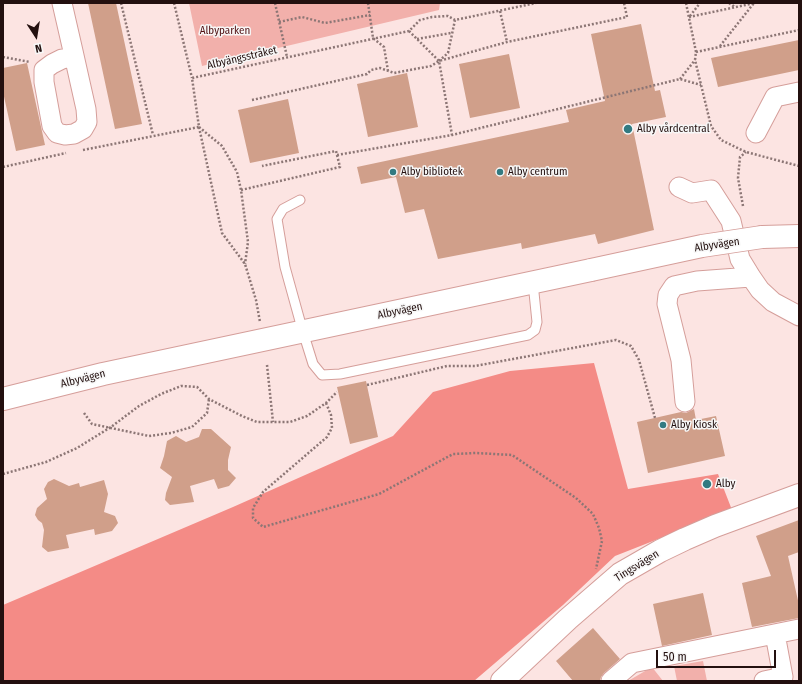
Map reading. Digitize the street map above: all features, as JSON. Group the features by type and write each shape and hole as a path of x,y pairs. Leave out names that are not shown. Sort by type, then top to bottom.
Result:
{"street":[{"path":"62,3 74,57"},
{"path":"756,133 775,97 799,92"},
{"path":"679,187 692,193 711,190 731,221 740,259 750,278 773,302 799,316"},
{"name":"Albyvägen","path":"3,399 103,374 702,246 762,238 799,236"},
{"path":"685,402 681,360 667,304 668,295 674,286 697,281 750,278"},
{"name":"Tingsvägen","path":"502,681 568,619 620,574 660,551 685,539 715,526 799,496"},
{"path":"611,681 632,663 799,629"},
{"path":"764,681 783,677 776,634"}],"lane":[{"path":"300,200 283,208 277,219 285,267 303,332 313,364 322,375 340,374 528,336 535,330 537,322 533,283"}],"path":[{"path":"121,3 153,135"},
{"path":"174,3 192,78 200,126 222,234 245,264 256,300 260,322"},
{"path":"275,3 287,56"},
{"path":"368,3 373,38 384,47 388,71"},
{"name":"Albyängsstråket","path":"192,78 287,56 409,31 420,20 448,16 454,20 536,3"},
{"path":"439,61 507,42 627,16 624,3"},
{"path":"686,3 696,52 695,60 700,85 711,126 721,140 746,152 799,166"},
{"path":"689,17 700,3"},
{"path":"729,3 736,7"},
{"path":"735,3 736,7"},
{"path":"689,17 755,3"},
{"path":"720,46 755,3"},
{"path":"500,11 507,42"},
{"path":"279,22 302,17 325,23 370,15"},
{"path":"252,100 367,74 372,70 380,68 394,73 431,66 448,53 454,20"},
{"path":"696,52 799,30"},
{"path":"409,31 439,61 452,135"},
{"path":"417,39 452,32"},
{"path":"3,57 33,62"},
{"path":"680,79 695,60"},
{"path":"337,155 452,135 680,79 700,85"},
{"path":"77,151 200,126"},
{"path":"200,126 222,146 237,172 248,242 245,264"},
{"path":"241,190 340,167 336,150 262,166"},
{"path":"3,167 71,152"},
{"path":"368,385 447,366 475,366 616,340 631,346 639,360 655,418"},
{"path":"268,365 273,422"},
{"path":"3,474 46,462 78,448 111,427 139,406 161,394 181,386 197,387 209,399 257,422 290,422 307,416 326,403 337,392"},
{"path":"84,413 92,424 149,436 171,433 192,426 207,413 209,399"},
{"path":"326,403 331,415 332,428 327,437 263,492 253,508 253,518 264,527 379,494 453,454 476,452 512,455 576,498 593,514 599,528 602,541 594,575"}],"green space":[{"name":"Albyparken","path":"189,3 440,3 439,10 202,66"},
{"path":"703,661 707,681 677,681 674,666"},
{"path":"652,667 663,681 628,681"}],"shaded area":[{"path":"594,363 628,489 718,474 732,510 615,556 563,605 474,681 3,681 3,605 233,507 393,436 433,392 510,371"}],"building":[{"path":"88,3 116,3 142,124 115,129"},
{"name":"Alby centrum","path":"641,24 655,91 660,90 666,117 632,124 654,230 598,244 595,234 522,249 521,243 438,259 424,209 405,213 396,177 361,184 357,167 569,122 566,110 605,101 591,34"},
{"path":"799,40 799,70 718,87 711,58"},
{"path":"509,54 520,108 470,118 459,64"},
{"path":"27,63 45,145 16,151 3,92 3,68"},
{"path":"407,73 418,127 368,137 357,84"},
{"path":"288,99 299,153 250,163 238,110"},
{"path":"366,381 378,437 350,444 337,387"},
{"path":"694,409 696,420 716,416 725,456 648,473 637,422 681,412 686,413"},
{"path":"202,429 211,429 231,447 228,460 228,470 236,478 229,486 218,489 214,479 190,486 194,502 170,505 165,500 172,477 160,468 167,441 176,436 186,442 199,437"},
{"path":"54,479 69,486 79,483 80,487 104,480 108,494 104,512 115,516 118,523 112,531 95,535 94,529 66,535 69,548 48,552 42,547 44,530 42,523 35,515 37,508 47,499 44,489 48,482"},
{"path":"799,520 799,552 788,556 799,605 799,618 752,627 742,583 771,576 756,536"},
{"path":"703,593 712,635 662,646 653,604"},
{"path":"593,628 620,659 604,673 600,681 573,681 556,661"}],"place":[{"name":"Alby vårdcentral","path":"628,129"},
{"name":"Alby bibliotek","path":"393,172"},
{"name":"Alby centrum","path":"500,172"},
{"name":"Alby Kiosk","path":"663,425"},
{"name":"Alby","path":"707,484"}]}
